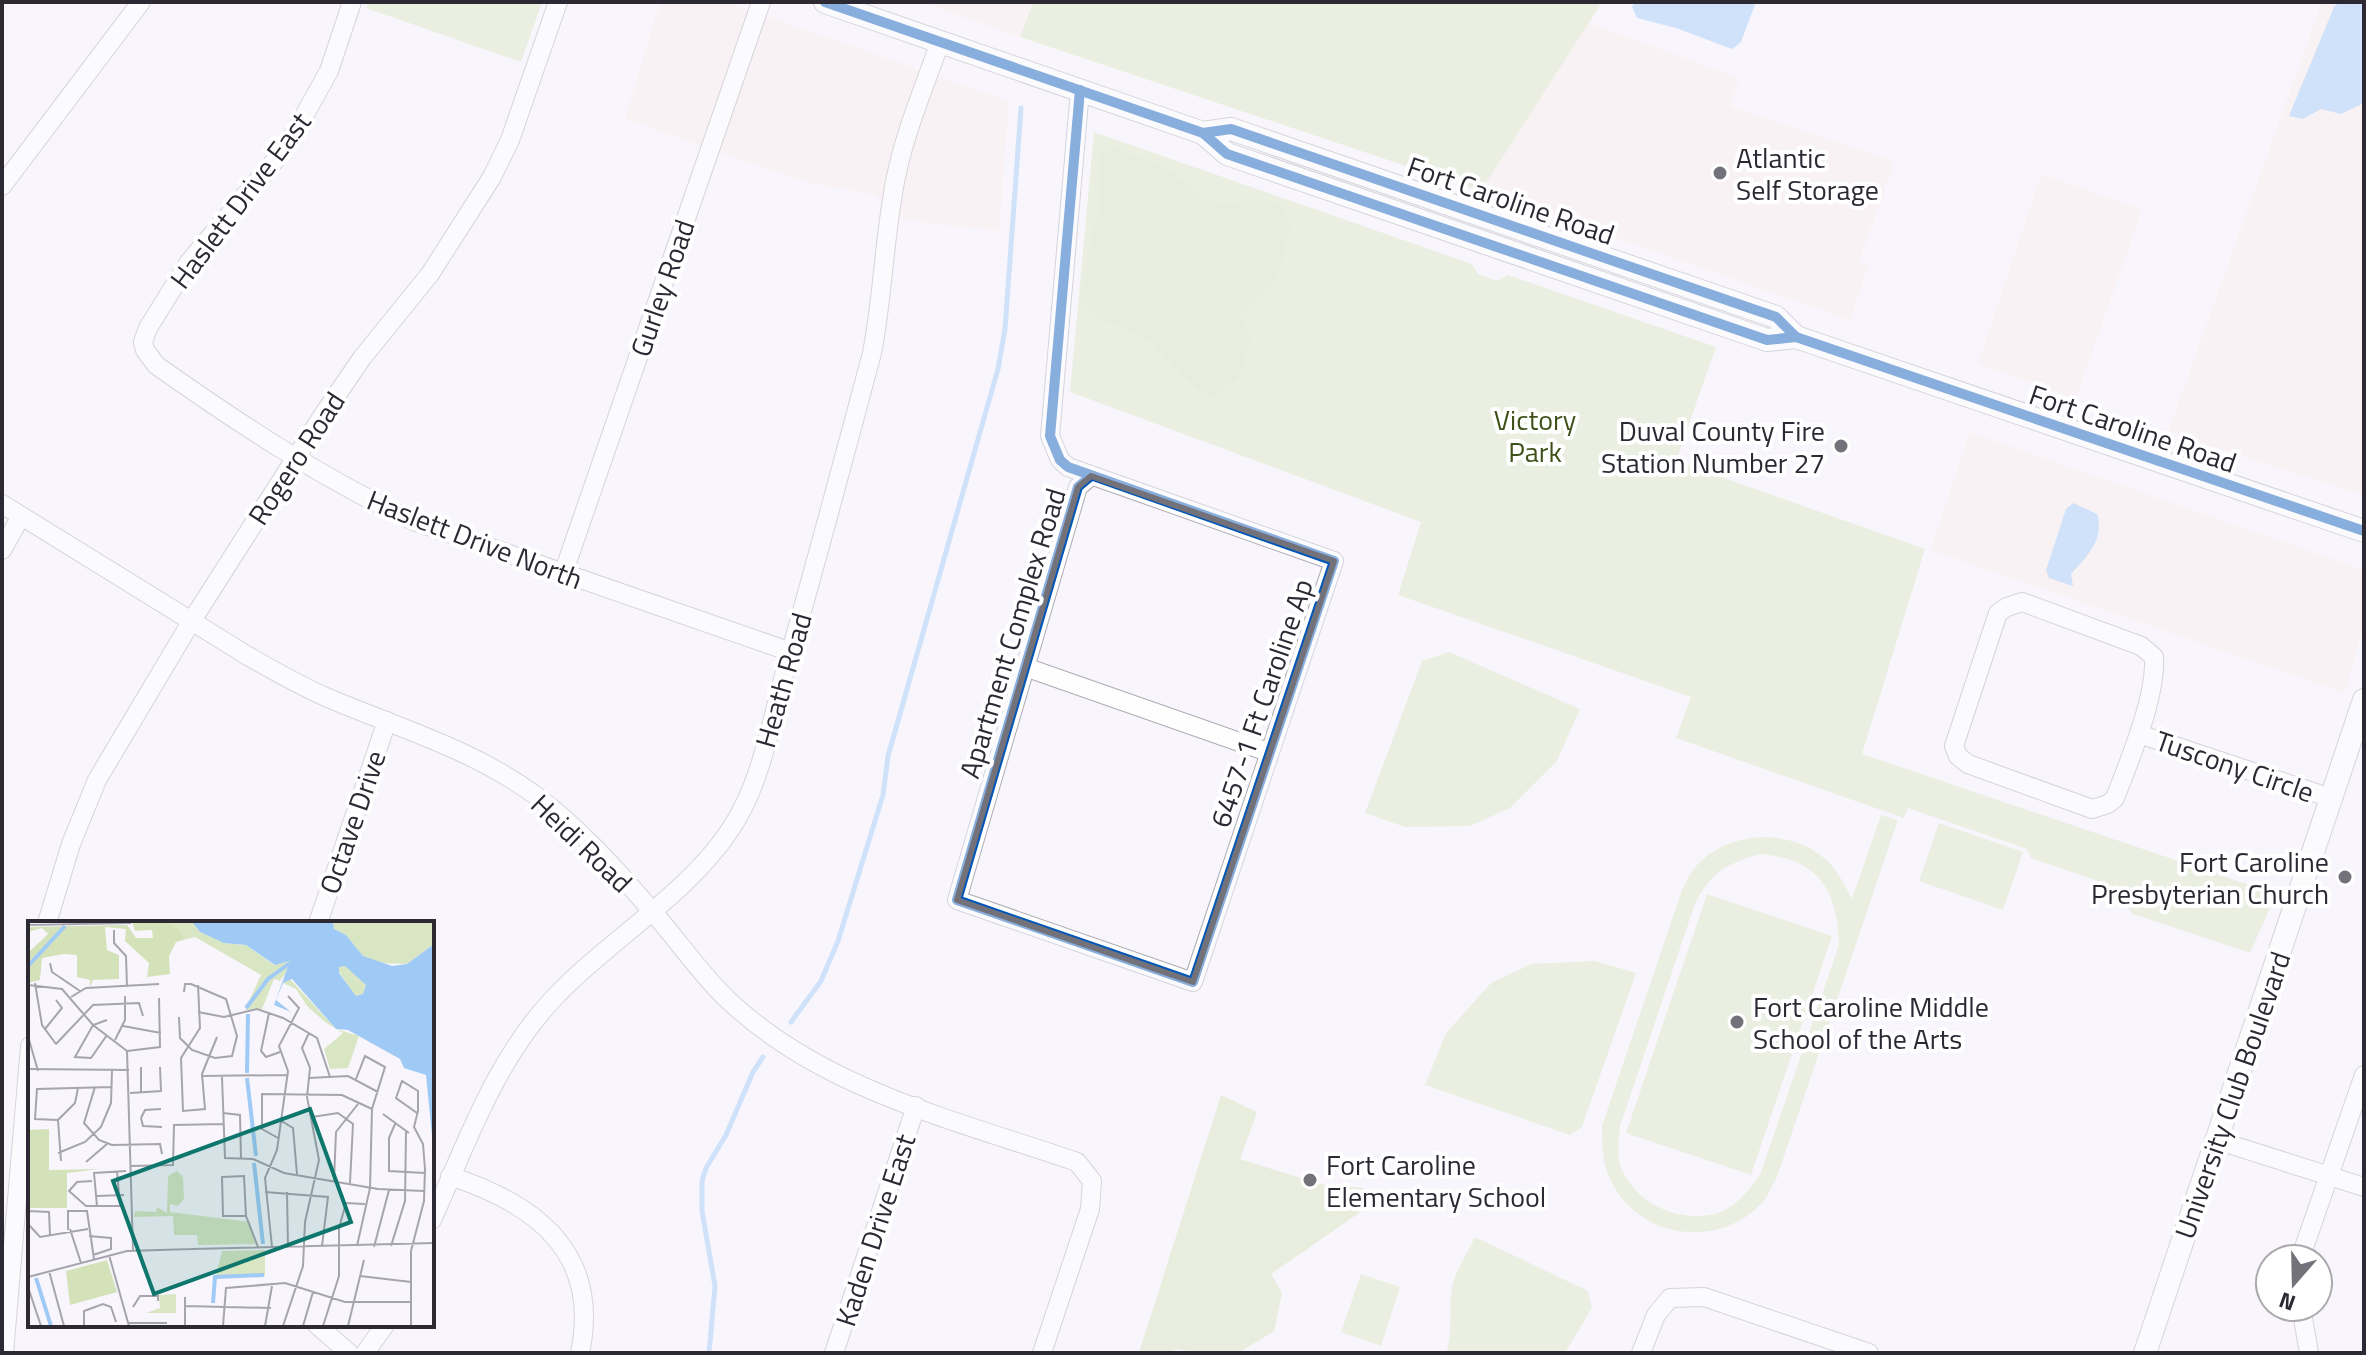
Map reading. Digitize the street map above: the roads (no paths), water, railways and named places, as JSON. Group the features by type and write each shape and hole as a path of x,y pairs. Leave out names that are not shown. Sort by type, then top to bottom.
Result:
{"street":[{"path":"2,186 141,2"},
{"name":"Haslett Drive East","path":"145,350 143,342 148,328 189,262 277,158 315,99 329,71 352,2"},
{"name":"Rogero Road","path":"48,921 71,844 97,780 191,622 362,358 430,274 492,177 510,140 558,2"},
{"name":"Gurley Road","path":"563,574 761,2"},
{"name":"Fort Caroline Road","path":"825,2 1203,133 1231,129 1331,163 1776,317 1796,337 2364,531"},
{"name":"Heath Road","path":"434,1215 476,1117 513,1051 533,1023 562,989 699,868 720,844 745,804 791,652 872,353 896,178 906,137 940,42"},
{"name":"Apartment Complex Road","path":"1071,940 957,900 1078,487 1091,476 1068,467 1060,460 1050,436 1080,90"},
{"name":"Haslett Drive North","path":"145,350 156,365 295,459 356,494 411,520 791,652"},
{"name":"6457-1 Ft Caroline Ap","path":"1071,940 1193,982 1334,561 1091,476"},
{"name":"Heidi Road","path":"2,504 287,678 455,748 537,797 561,816 651,910 727,999 767,1034 815,1064 916,1106 1077,1162 1092,1181 1090,1209 1042,1353"},
{"path":"2,550 21,516"},
{"name":"Tuscony Circle","path":"2022,602 2141,646 2154,657 2155,669 2139,734 2115,798 2092,809 1968,764 1958,756 1954,746 1998,613 2022,602"},
{"path":"1025,667 1268,752"},
{"name":"University Club Boulevard","path":"2145,1353 2364,700"},
{"name":"Octave Drive","path":"319,921 387,721"},
{"name":"Tuscony Circle","path":"2139,734 2331,798"},
{"path":"4,1353 7,1272 28,1066"},
{"path":"2305,1243 2364,1075"},
{"name":"Kaden Drive East","path":"834,1353 916,1106"},
{"path":"2216,1140 2364,1187"},
{"path":"450,1176 509,1200 550,1229 570,1256 583,1294 585,1328 580,1353"},
{"path":"1641,1353 1656,1315 1670,1298 1704,1297 1869,1353"},
{"path":"2304,1323 2309,1353"},
{"path":"319,1327 349,1353"},
{"path":"365,1353 384,1327"}],"water":[{"path":"1635,2 1756,2 1741,42 1732,49 1676,28 1637,18 1632,7"},
{"path":"2339,2 2364,2 2364,103 2341,114 2321,109 2303,119 2289,116 2334,7"},
{"path":"2073,503 2097,514 2099,532 2093,547 2071,574 2073,586 2049,578 2046,570 2066,509"}],"waterway":[{"path":"791,1022 821,981 838,941 883,795 888,756 998,369 1005,329 1021,108"},
{"path":"709,1353 715,1286 702,1211 702,1181 763,1057"}],"place":[{"name":"Atlantic Self Storage","path":"1720,173"},
{"name":"Duval County Fire Station Number 27","path":"1841,446"},
{"name":"Fort Caroline Presbyterian Church","path":"2345,877"},
{"name":"Fort Caroline Middle School of the Arts","path":"1737,1022"},
{"name":"Fort Caroline Elementary School","path":"1310,1180"}],"park label":[{"name":"Victory Park","path":"1535,435"}]}
